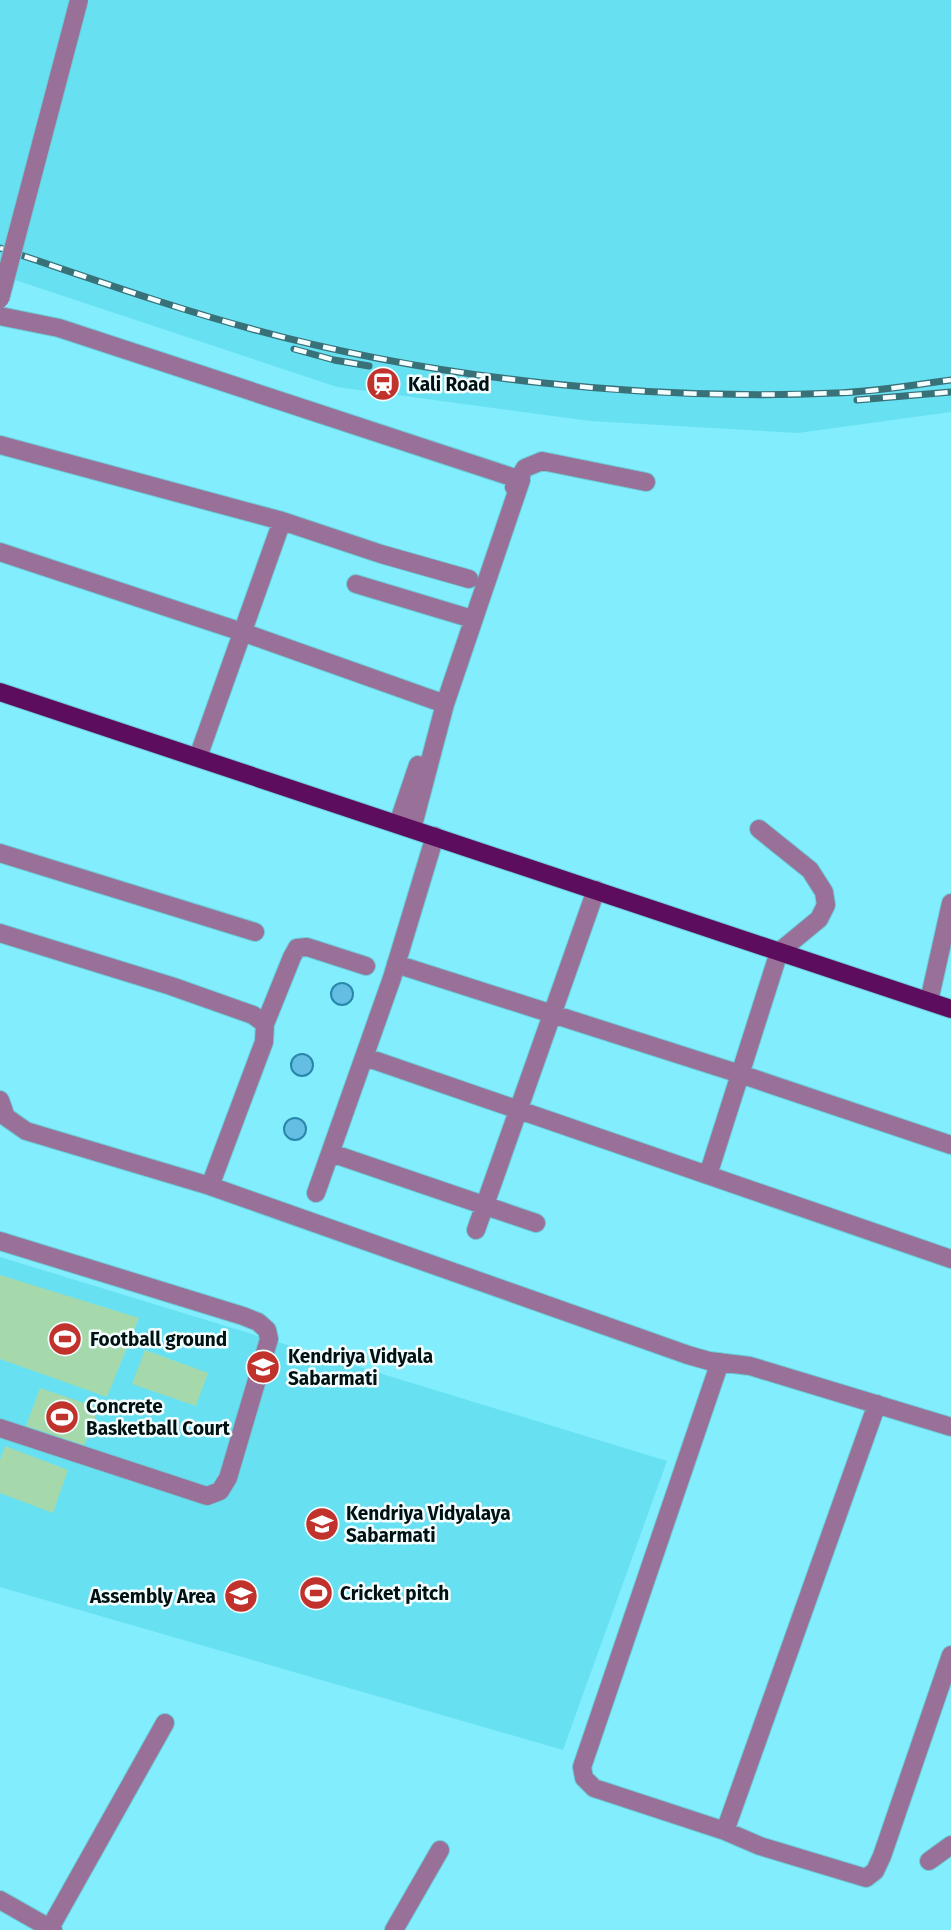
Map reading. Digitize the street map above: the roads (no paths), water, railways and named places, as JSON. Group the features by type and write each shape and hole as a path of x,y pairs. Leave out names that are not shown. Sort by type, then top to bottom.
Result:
{"main road":[{"path":"0,692 951,1009"}],"street":[{"path":"0,299 79,0"},
{"path":"0,316 59,328 517,481"},
{"path":"287,410 517,481 521,480 481,582 442,703"},
{"path":"0,445 282,521 381,554 481,582"},
{"path":"405,826 468,618 517,481 525,468 542,461 646,482"},
{"path":"198,757 282,521"},
{"path":"0,552 242,632 442,703"},
{"path":"356,584 468,618"},
{"path":"708,1175 779,952 824,913 826,899 810,870 759,829"},
{"path":"316,1192 365,1057 435,836"},
{"path":"0,853 256,932"},
{"path":"476,1230 596,890"},
{"path":"929,1001 951,903"},
{"path":"0,933 171,986 253,1015 265,1024"},
{"path":"210,1186 264,1042 265,1024 297,948 307,947 366,966"},
{"path":"396,964 951,1145"},
{"path":"365,1057 951,1259"},
{"path":"0,1100 6,1117 26,1131 210,1186 688,1355 750,1366 951,1427"},
{"path":"331,1153 536,1223"},
{"path":"0,1241 243,1316 267,1329 269,1339 228,1478 220,1491 214,1494 207,1496 0,1428"},
{"path":"720,1362 582,1767 584,1778 594,1788 725,1831 760,1846 866,1878 875,1871 882,1856 951,1655"},
{"path":"725,1831 877,1404"},
{"path":"0,1900 52,1929 165,1723"},
{"path":"929,1861 951,1845"},
{"path":"394,1930 440,1850"}],"railway":[{"path":"0,248 157,301 252,329 394,361 467,373 616,389 763,395 864,391 951,380"},
{"path":"294,349 369,366"},
{"path":"857,400 951,392"}],"place":[{"name":"Kali Road","path":"383,384"},
{"name":"Football ground","path":"65,1339"},
{"name":"Kendriya Vidyala Sabarmati","path":"263,1367"},
{"name":"Concrete Basketball Court","path":"62,1417"},
{"name":"Kendriya Vidyalaya Sabarmati","path":"322,1524"},
{"name":"Cricket pitch","path":"316,1593"},
{"name":"Assembly Area","path":"241,1596"}]}
